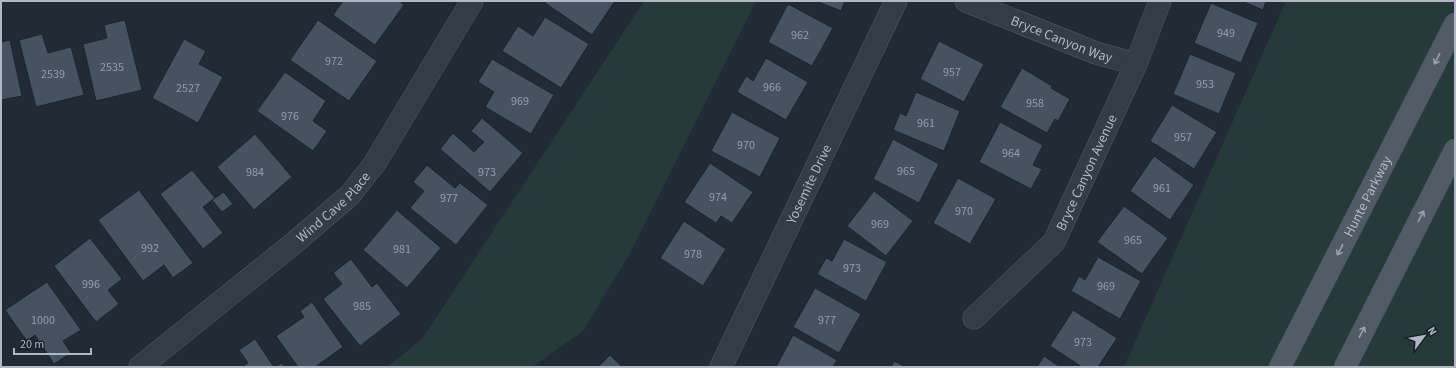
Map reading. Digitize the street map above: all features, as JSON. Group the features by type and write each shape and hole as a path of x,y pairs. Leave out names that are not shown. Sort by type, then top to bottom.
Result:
{"main road":[{"name":"Hunte Parkway","path":"1280,367 1455,24"},
{"path":"1345,367 1455,150"}],"street":[{"name":"Wind Cave Place","path":"140,367 294,243 350,195 375,163 472,1"},
{"name":"Yosemite Drive","path":"721,367 896,1"},
{"name":"Bryce Canyon Way","path":"966,1 1096,52 1136,64"},
{"name":"Bryce Canyon Avenue","path":"974,318 1054,242 1136,64 1160,1"}],"green space":[{"path":"644,1 756,1 629,255 583,331 532,367 387,367 422,339"},
{"path":"1286,1 1455,1 1455,367 1124,367"}],"building":[{"path":"343,1 399,1 404,5 375,45 333,15"},
{"path":"547,1 615,1 592,35 545,3"},
{"path":"816,1 845,1 841,11"},
{"path":"1242,1 1266,1 1263,10"},
{"path":"1211,3 1258,23 1241,63 1194,43"},
{"path":"788,4 833,28 812,66 768,42"},
{"path":"545,17 589,44 561,88 502,51 518,26 533,36"},
{"path":"125,20 142,90 96,101 83,44 107,38 104,25"},
{"path":"318,20 377,61 349,101 290,60"},
{"path":"42,34 48,53 71,47 84,95 36,107 19,40"},
{"path":"184,39 206,51 199,64 223,77 198,123 152,98"},
{"path":"10,40 22,96 1,100 1,42"},
{"path":"939,41 984,64 964,102 920,79"},
{"path":"1190,54 1236,73 1219,114 1173,94"},
{"path":"766,58 808,82 786,120 737,92 746,76 753,81"},
{"path":"492,59 554,95 531,134 485,107 494,92 478,82"},
{"path":"1022,68 1070,99 1058,121 1055,119 1047,133 1000,107"},
{"path":"285,72 326,101 313,121 327,131 313,151 257,111"},
{"path":"916,92 960,111 944,151 893,130 900,113 906,116"},
{"path":"1172,105 1217,132 1194,169 1150,141"},
{"path":"732,112 780,138 760,177 711,151"},
{"path":"482,118 523,153 490,192 440,149 453,133 474,152 484,142 471,131"},
{"path":"1000,122 1043,145 1033,165 1042,169 1031,189 979,162"},
{"path":"255,134 292,177 254,210 217,167"},
{"path":"893,139 939,164 919,203 873,179"},
{"path":"1154,156 1194,185 1170,220 1130,191"},
{"path":"710,163 753,192 732,223 721,216 716,223 684,202"},
{"path":"427,165 455,188 460,183 488,205 456,245 410,208 424,191 413,182"},
{"path":"192,170 215,198 203,207 223,233 203,249 160,194"},
{"path":"958,178 996,199 970,244 933,223"},
{"path":"139,190 193,263 173,278 164,265 143,281 98,220"},
{"path":"874,191 913,221 886,256 847,226"},
{"path":"224,192 233,204 222,212 212,200"},
{"path":"1124,206 1168,238 1142,274 1097,242"},
{"path":"397,210 441,248 407,288 363,250"},
{"path":"684,221 726,249 703,286 660,258"},
{"path":"90,238 122,279 108,290 119,304 96,322 54,266"},
{"path":"844,239 887,262 866,301 817,274 826,258 832,261"},
{"path":"1098,257 1141,281 1120,319 1071,291 1079,276 1085,280"},
{"path":"351,259 372,287 377,283 401,314 360,346 323,299 342,284 333,273"},
{"path":"47,282 81,330 63,341 71,353 54,364 35,335 27,341 5,310"},
{"path":"815,288 861,314 839,353 793,327"},
{"path":"312,302 343,347 315,367 298,367 276,336 304,317 300,311"},
{"path":"1073,310 1117,338 1098,367 1082,367 1050,346"},
{"path":"793,335 837,360 833,367 776,367"},
{"path":"255,339 274,367 241,367 248,363 239,350"},
{"path":"610,355 622,367 598,367"},
{"path":"1044,356 1060,367 1037,367"},
{"path":"894,361 906,367 891,367"},
{"path":"282,363 285,367 275,367"}]}
